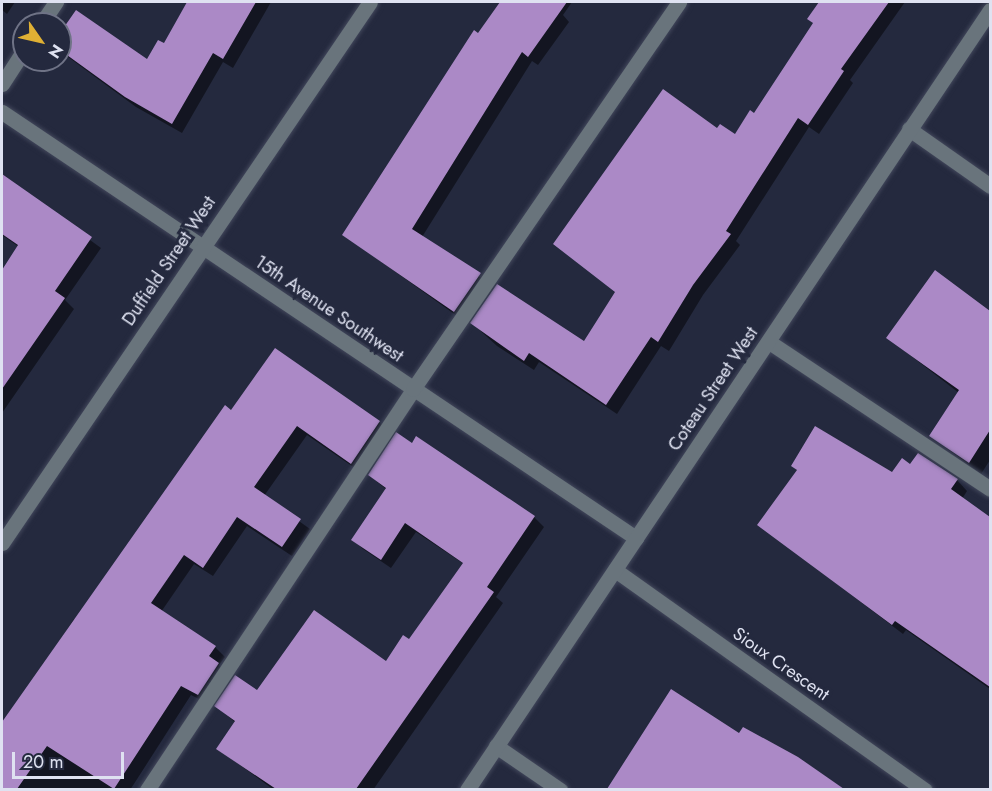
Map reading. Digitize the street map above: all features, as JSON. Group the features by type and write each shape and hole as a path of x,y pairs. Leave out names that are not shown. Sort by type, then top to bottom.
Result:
{"street":[{"name":"Duffield Street West","path":"2,543 370,2"},
{"path":"147,789 413,389 679,2"},
{"name":"Coteau Street West","path":"467,789 990,10"},
{"path":"2,84 12,69"},
{"name":"15th Avenue Southwest","path":"2,112 636,538"},
{"path":"909,129 990,186"},
{"path":"769,342 990,489"},
{"name":"Sioux Crescent","path":"615,570 925,789"},
{"path":"496,746 560,789"}],"building":[{"path":"187,2 256,2 223,59 213,53 172,124 125,97 72,59 72,16 76,10 147,59 158,40 164,43"},
{"path":"500,2 567,2 528,57 522,52 412,229 481,273 454,312 342,235 474,30 478,33"},
{"path":"819,2 889,2 841,69 844,71 808,125 798,118 726,231 731,234 693,285 658,342 651,337 606,405 529,353 524,361 470,323 497,284 584,341 615,292 553,244 663,89 717,128 720,124 735,134 750,110 754,113 813,23 807,19"},
{"path":"2,174 92,237 55,291 65,298 2,389 2,270 18,245 2,234"},
{"path":"935,270 990,311 990,430 969,463 929,436 959,390 886,338"},
{"path":"275,348 380,421 351,464 297,426 254,487 301,519 282,547 237,517 203,568 184,555 151,603 216,646 209,656 219,663 198,695 181,686 114,789 47,746 17,789 2,789 2,722 225,405 231,410"},
{"path":"815,426 892,472 902,458 910,464 918,453 958,479 951,489 990,517 990,687 895,621 892,625 757,525 797,470 791,466"},
{"path":"396,432 412,443 416,436 535,516 487,587 494,592 356,789 276,789 216,749 235,721 214,706 235,675 257,690 314,610 386,661 403,635 409,639 463,563 405,523 381,560 351,540 386,488 368,475"},
{"path":"671,689 739,733 743,727 798,757 844,789 607,789"}]}
